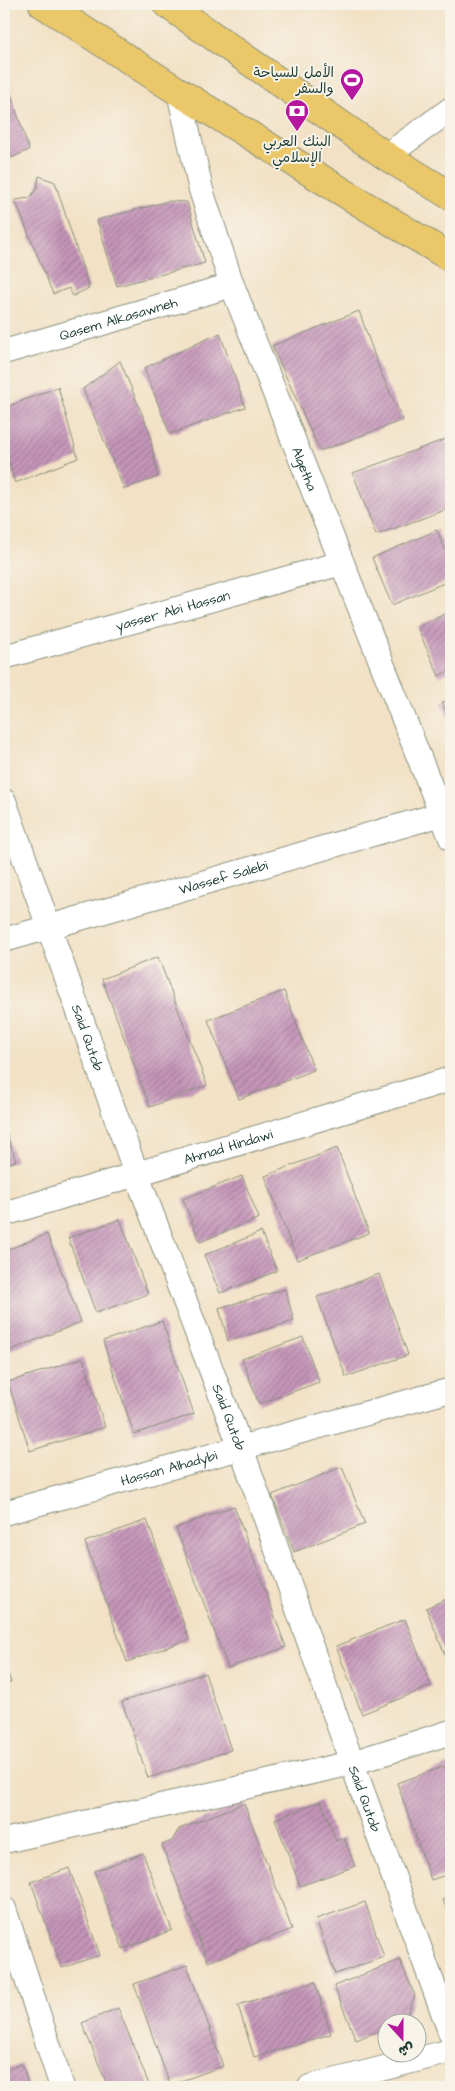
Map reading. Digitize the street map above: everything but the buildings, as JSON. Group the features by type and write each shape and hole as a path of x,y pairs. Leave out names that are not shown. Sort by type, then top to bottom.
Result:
{"main road":[{"path":"43,4 178,92 451,258"},
{"path":"167,4 386,156 451,196"}],"street":[{"name":"Algetha","path":"178,92 201,190 232,285 451,838"},
{"path":"386,156 451,109"},
{"name":"Qasem Alkasawneh","path":"4,352 232,285"},
{"name":"yasser Abi Hassan","path":"4,657 342,563"},
{"name":"Said Qutob","path":"4,801 136,1173 241,1448 352,1764 451,2034"},
{"name":"Wassef Salebi","path":"4,940 442,814"},
{"name":"Ahmad Hindawi","path":"4,1214 451,1079"},
{"name":"Hassan Alhadybi","path":"4,1513 451,1390"},
{"path":"4,1841 352,1764 451,1732"},
{"path":"4,1909 62,2087"},
{"path":"310,2087 451,2051"}],"place":[{"name":"الأمل للسياحة والسفر","path":"352,101"},
{"name":"البنك العربي الإسلامي","path":"297,132"}]}
